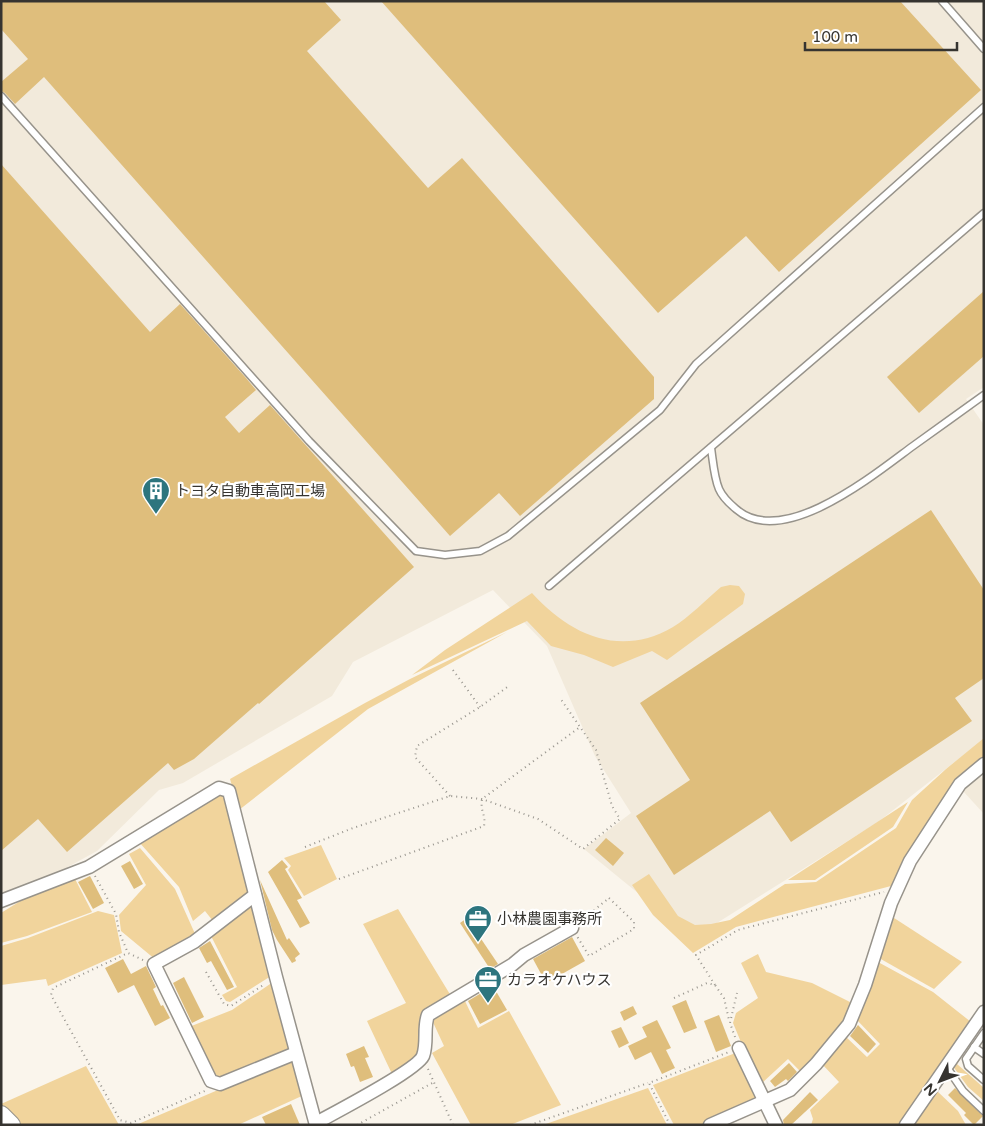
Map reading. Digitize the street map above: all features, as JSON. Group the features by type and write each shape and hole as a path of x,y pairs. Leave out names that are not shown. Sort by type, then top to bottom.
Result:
{"main road":[{"path":"1,1115 11,1125"}],"street":[{"path":"710,1125 790,1090 816,1064 849,1024 865,985 890,903 910,861 960,784 982,769"},
{"path":"1,901 89,867 219,788 229,791 276,977 316,1124 396,1079 422,1058 427,1041 425,1023 428,1014 572,928"},
{"path":"255,895 194,942 154,964 211,1081 220,1084 296,1053"},
{"path":"906,1125 984,1012"},
{"path":"739,1048 776,1125"}],"lane":[{"path":"942,1 984,49"},
{"path":"1,96 169,286 329,462 416,551 445,555 480,551 508,536 660,410 696,364 984,107"},
{"path":"549,586 711,448 816,355 984,213"},
{"path":"711,448 719,489 730,504 743,515 753,519 770,521 788,519 820,507 854,488 984,395"},
{"path":"984,1032 966,1059 968,1066 984,1080"},
{"path":"974,1047 984,1054"},
{"path":"946,1065 963,1090 984,1111"}],"path":[{"path":"453,670 480,707"},
{"path":"450,796 415,757 417,746 480,707 510,685"},
{"path":"305,847 354,828 450,796 482,799 538,819 583,849 620,819 612,806 596,750 560,698"},
{"path":"339,879 484,826 486,818 481,808 482,799 580,727"},
{"path":"89,867 116,914 119,932 128,953 154,964"},
{"path":"530,1125 649,1083 739,1048 724,998 696,956 738,930 897,888"},
{"path":"610,898 634,922 634,929 589,956 572,928 610,898"},
{"path":"128,953 53,988 51,995 120,1120 131,1123 220,1084"},
{"path":"206,972 224,1004 231,1006 276,977"},
{"path":"674,998 707,983 715,985"},
{"path":"730,1023 737,993"},
{"path":"422,1058 453,1125"},
{"path":"357,1125 434,1082"},
{"path":"649,1083 670,1125"}],"shaded area":[{"path":"1,1 984,1 984,387 966,399 984,425 984,739 878,822 693,938 584,849 631,813 595,756 547,646 493,590 353,662 332,696 183,783 159,790 97,851 46,879 1,900"},
{"path":"739,586 745,594 743,604 667,660 652,651 613,667 584,655 551,646 527,621 412,675 445,650 532,593 547,608 579,630 615,641 634,641 653,636 673,627 691,614 721,587"},
{"path":"507,632 368,709 239,810 230,779 410,679"},
{"path":"984,738 984,757 956,781 905,859 891,886 736,927 693,953 653,915 632,885 649,874 678,916 695,925 730,920 785,884 816,882 896,828 912,800"},
{"path":"980,776 984,780 984,814 963,791"},
{"path":"220,793 225,795 249,893 213,921 205,911 193,921 179,887 139,842"},
{"path":"908,802 893,827 815,880 788,880"},
{"path":"321,845 337,879 304,896 288,870 291,866 284,858"},
{"path":"140,848 175,889 196,936 156,960 121,931 119,915 146,885 129,854"},
{"path":"74,877 92,912 27,936 1,943 1,913 38,890"},
{"path":"253,902 271,976 230,1002 226,1001 222,995 237,987 210,934"},
{"path":"398,909 451,996 426,1010 419,1056 392,1074 367,1021 406,1003 363,924"},
{"path":"98,911 114,915 122,953 48,986 46,979 1,985 1,946 28,938"},
{"path":"891,916 962,962 934,989 879,958"},
{"path":"758,954 766,972 812,983 854,1004 846,1022 801,1072 788,1059 761,1084 733,1023 736,1013 758,998 741,963"},
{"path":"878,962 933,992 971,1022 901,1125 811,1125 813,1119 810,1110 839,1082 822,1064 845,1036 867,1057 880,1044 856,1019"},
{"path":"273,982 292,1051 220,1080 213,1078 189,1027 232,1010"},
{"path":"464,999 478,1028 509,1011 561,1105 510,1125 471,1125 432,1053 444,1046 431,1018"},
{"path":"984,1023 957,1064 984,1088 984,1101 968,1087 952,1065"},
{"path":"738,1052 760,1101 702,1125 674,1125 653,1085"},
{"path":"293,1058 304,1095 238,1125 136,1125"},
{"path":"86,1066 119,1125 20,1125 1,1106 1,1104"},
{"path":"648,1088 667,1125 543,1125"},
{"path":"936,1090 958,1111 966,1125 912,1125"}],"building":[{"path":"1,1 324,1 341,20 307,51 428,188 462,158 654,377 654,399 520,516 499,493 450,536 44,77 15,104 1,91 1,82 28,59 1,29"},
{"path":"381,1 900,1 981,90 779,272 746,236 658,313"},
{"name":"トヨタ自動車高岡工場","path":"1,164 150,332 180,304 246,378 256,390 225,417 239,433 270,405 414,567 194,759 174,770 168,763 67,852 38,819 1,851"},
{"path":"984,291 984,356 919,413 887,377"},
{"path":"931,510 984,590 984,678 955,698 972,721 791,842 770,811 674,875 636,816 690,780 640,703"},
{"path":"606,838 624,853 613,866 595,850"},
{"path":"282,860 288,867 285,869 302,898 297,900 310,923 300,928 268,872"},
{"path":"130,861 143,884 134,889 121,866"},
{"path":"90,876 104,903 93,909 78,882"},
{"path":"260,880 287,940 289,938 300,954 295,958 296,961 292,963 272,930"},
{"path":"467,918 498,964 490,969 460,923"},
{"path":"572,937 585,961 546,983 533,959"},
{"path":"210,941 234,987 227,990 211,961 207,963 199,948"},
{"path":"123,959 131,974 146,966 156,987 153,989 161,1006 163,1005 170,1018 155,1026 134,985 118,993 105,968"},
{"path":"184,977 204,1017 192,1023 173,983"},
{"path":"493,986 507,1010 480,1024 468,1001"},
{"path":"686,1000 697,1028 684,1033 672,1006"},
{"path":"633,1006 637,1014 624,1021 620,1012"},
{"path":"719,1015 731,1046 716,1052 704,1021"},
{"path":"657,1020 671,1048 666,1050 675,1068 662,1074 651,1052 635,1060 628,1046 647,1037 642,1027"},
{"path":"858,1025 876,1044 868,1053 850,1036"},
{"path":"621,1027 629,1043 619,1048 611,1031"},
{"path":"364,1046 369,1057 365,1058 373,1077 360,1082 354,1066 351,1067 346,1054"},
{"path":"789,1063 797,1072 788,1081 786,1079 775,1087 770,1081"},
{"path":"955,1088 983,1116 974,1125 964,1115 966,1113 948,1095"},
{"path":"810,1092 818,1100 791,1125 784,1125 783,1120"},
{"path":"291,1104 300,1125 266,1125 262,1117"}],"place":[{"name":"トヨタ自動車高岡工場","path":"156,515"},
{"name":"小林農園事務所","path":"478,943"},
{"name":"カラオケハウス","path":"488,1004"}]}
